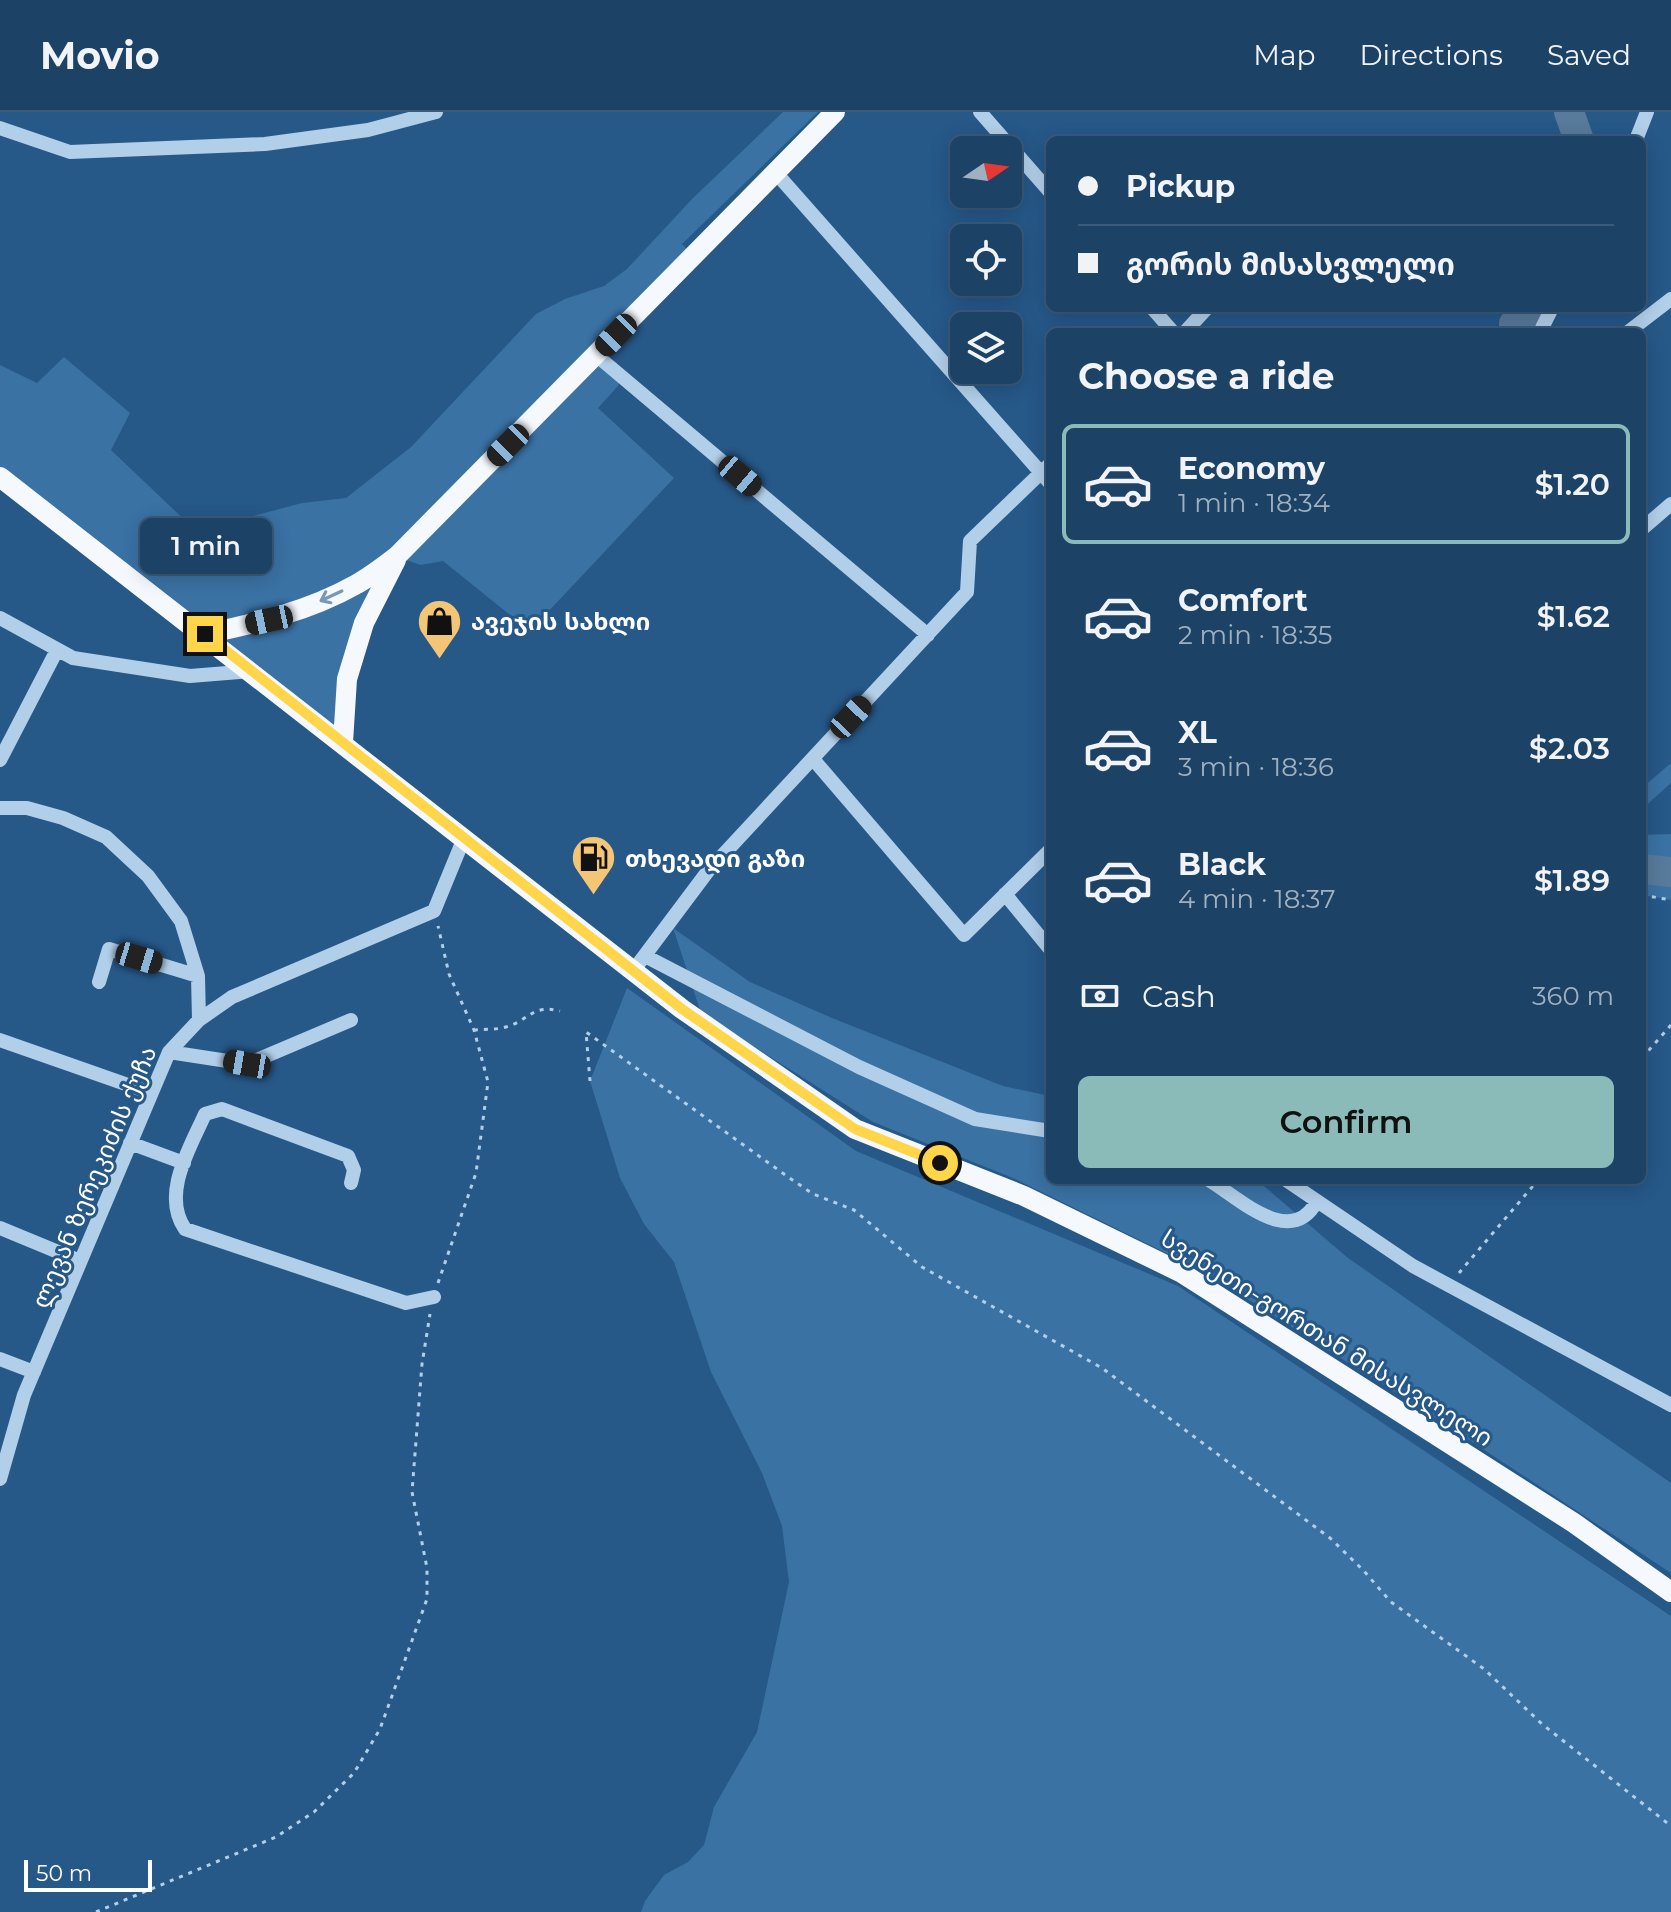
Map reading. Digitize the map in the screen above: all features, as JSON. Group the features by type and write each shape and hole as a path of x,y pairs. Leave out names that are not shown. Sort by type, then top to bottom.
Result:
{"main road":[{"path":"205,634 269,620 317,603 356,585 397,556 835,112"},
{"name":"სვენეთი-გორთან მისასვლელი","path":"0,477 464,838 639,963 682,1009 855,1129 1024,1196 1182,1273 1574,1523 1671,1592"},
{"path":"343,742 347,679 364,623 397,556"}],"street":[{"path":"0,128 70,152 265,144 368,130 436,112"},
{"path":"980,112 1046,187"},
{"path":"1638,136 1647,112"},
{"path":"776,173 1046,472"},
{"path":"1633,328 1671,299"},
{"path":"1156,312 1170,328"},
{"path":"1189,328 1203,312"},
{"path":"596,355 928,635"},
{"path":"1046,474 970,541 967,592 708,871 639,963 975,1119 1046,1130"},
{"path":"1646,526 1671,504"},
{"path":"0,618 73,658 190,676 252,671"},
{"path":"0,760 57,650"},
{"path":"813,759 964,935 1046,854"},
{"path":"0,808 27,808 63,818 106,837 148,876 181,921 198,976 199,1020"},
{"path":"434,911 464,838"},
{"path":"1005,894 1046,944"},
{"name":"ლევან ზერეკიძის ქუჩა","path":"0,1479 6,1442 169,1052 199,1020 243,992 434,911"},
{"path":"99,982 109,949 198,976"},
{"path":"169,1052 247,1064 351,1020"},
{"path":"0,1040 151,1093"},
{"path":"351,1183 354,1170 348,1156 222,1109 205,1114 184,1163 176,1196 180,1221 185,1229 406,1303 434,1297"},
{"path":"130,1143 184,1163"},
{"path":"1215,1184 1269,1218 1282,1222 1302,1220 1317,1201"},
{"path":"1292,1184 1413,1266 1671,1405"},
{"path":"0,1228 80,1261"},
{"path":"0,1359 34,1372"}],"path":[{"path":"1646,896 1671,900"},
{"path":"96,1912 276,1837 314,1812 354,1773 380,1729 427,1599 427,1568 412,1492 422,1364 434,1297 476,1173 488,1082 474,1030 449,974 434,911"},
{"path":"474,1030 505,1027 547,1008 560,1011"},
{"path":"1646,1053 1671,1025"},
{"path":"590,1081 586,1032 813,1194 854,1210 922,1267 1102,1368 1330,1538 1391,1602 1484,1669 1542,1724 1671,1826"},
{"path":"1449,1286 1535,1184"}],"shaded area":[{"path":"783,112 818,112 682,244 694,257 597,355 622,376 618,386 598,408 674,478 530,631 443,561 421,565 397,557 364,623 343,742 0,477 0,365 37,383 64,357 130,413 111,450 192,527 242,519 302,503 346,498 411,447 536,314 565,299 604,286 627,269 692,199"},
{"path":"1671,763 1671,783 1646,805 1646,785"},
{"path":"1671,834 1671,900 1646,896 1646,835"},
{"path":"673,928 750,982 1003,1086 1046,1095 1046,1184 1262,1184 1348,1258 1671,1483 1671,1573 1442,1422 1203,1271 1013,1178 873,1122 701,1013"},
{"path":"627,988 856,1151 1178,1286 1671,1616 1671,1912 641,1912 645,1901 664,1875 688,1862 704,1845 714,1807 757,1732 789,1582 782,1526 762,1473 711,1372 674,1262 644,1224 620,1178 590,1081"}],"waterway":[{"path":"1569,112 1578,136"},
{"path":"1514,328 1514,324 1528,312"},
{"path":"1646,869 1671,872"}],"place":[{"name":"ავეჯის სახლი","path":"440,660"},
{"name":"თხევადი გაზი","path":"594,897"}],"route":[{"path":"205,634 682,1009 855,1129 940,1163"}]}
